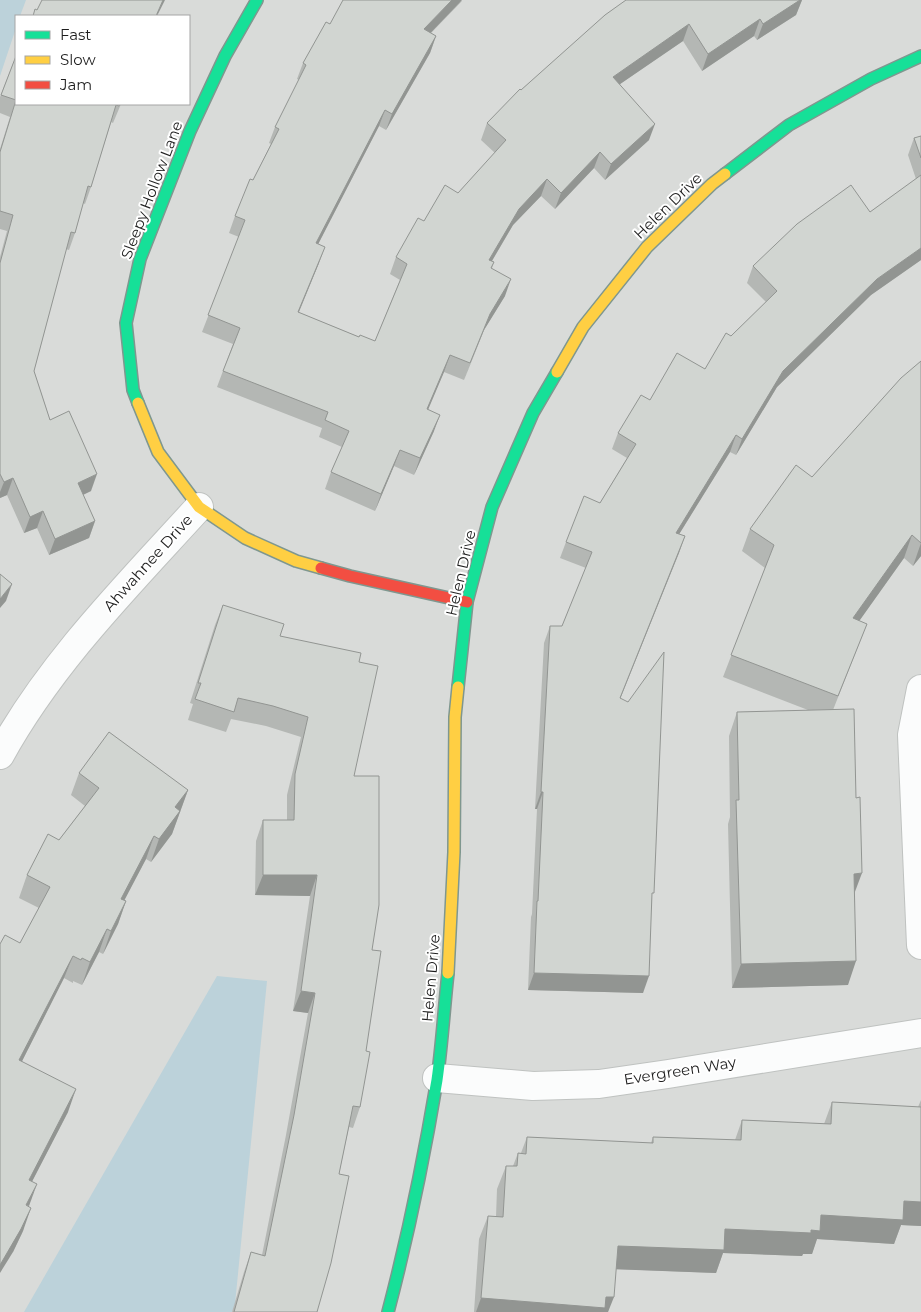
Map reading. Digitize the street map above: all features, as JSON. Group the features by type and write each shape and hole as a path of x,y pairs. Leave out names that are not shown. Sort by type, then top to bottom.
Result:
{"street":[{"name":"Sleepy Hollow Lane","path":"199,507 158,452 133,390 126,323 140,259 190,132 225,56 257,0"},
{"name":"Helen Drive","path":"388,1312 419,1178 437,1078 448,966 454,861 455,717 467,602 492,507 534,414 582,327 647,247 712,184 789,125 870,79 921,56"},
{"name":"Ahwahnee Drive","path":"0,756 14,729 61,663 117,597 199,507 245,538 296,561 350,576 467,602"},
{"path":"921,690 912,735 921,945"},
{"name":"Evergreen Way","path":"437,1078 533,1086 599,1084 921,1033"}],"shaded area":[{"path":"0,0 921,0 921,1312 0,1312"},
{"path":"0,0 26,0 20,15 15,15 15,31 0,76"},
{"path":"217,976 267,981 235,1304 232,1312 24,1312"}],"building":[{"path":"42,0 163,0 156,15 33,15 35,9 37,10"},
{"path":"343,0 452,0 424,29 436,36 392,114 385,110 316,243 325,247 298,312 359,337 360,335 375,341 407,264 396,257 418,218 424,221 445,185 458,193 506,140 487,123 520,89 605,15 626,0 800,0 763,24 760,19 708,54 689,24 613,77 655,124 611,164 600,152 561,193 547,179 519,209 489,260 494,262 491,268 511,279 490,314 470,363 450,355 427,409 440,415 420,458 400,450 381,494 331,472 349,431 325,420 328,412 223,371 240,328 208,315 245,220 235,216 250,179 253,180 279,129 275,127 306,65 303,63 326,22 330,24"},
{"path":"15,59 15,100 1,95"},
{"path":"15,103 15,105 116,105 91,187 88,186 75,233 71,232 34,371 50,420 69,411 97,474 78,483 95,521 55,539 43,511 30,517 13,478 4,482 0,474 0,263 13,215 0,211 0,152"},
{"path":"921,136 921,158 914,138"},
{"path":"921,175 921,248 877,279 783,371 742,439 736,435 676,533 685,536 620,698 628,702 664,652 649,976 534,973 550,626 562,626 592,552 566,542 584,496 600,503 636,444 618,433 641,395 650,400 677,353 705,369 726,333 731,336 777,291 753,266 797,224 851,185 870,212"},
{"path":"921,361 921,543 912,535 853,618 867,624 838,696 731,655 774,545 750,529 796,465 812,477 901,378"},
{"path":"0,574 12,584 0,599"},
{"path":"223,605 284,624 280,636 361,653 359,662 378,666 354,776 379,776 379,905 372,950 381,951 366,1051 370,1052 360,1107 353,1106 339,1174 349,1176 331,1263 317,1312 234,1312 251,1252 265,1256 294,1115 315,993 301,991 317,875 263,875 263,820 294,820 295,774 308,717 238,698 234,712 195,699 201,683 198,683"},
{"path":"854,709 856,798 860,797 862,873 854,874 856,961 741,964 736,800 739,800 737,712"},
{"path":"109,732 188,790 175,807 180,811 159,839 154,836 121,899 126,901 111,931 107,929 90,962 73,956 19,1060 76,1089 29,1180 37,1184 26,1205 31,1208 0,1265 0,944 5,935 20,943 50,887 27,875 48,834 59,840 99,788 79,773"},
{"path":"832,1102 921,1107 921,1202 904,1201 903,1220 821,1215 820,1231 811,1230 811,1233 725,1229 724,1250 618,1246 614,1297 606,1297 605,1308 481,1298 488,1216 503,1217 506,1166 517,1166 518,1153 526,1154 527,1137 653,1143 653,1137 741,1140 742,1120 831,1124"}],"traffic: fast":[{"path":"138,403 133,390 126,323 140,259 190,131 225,56 257,0"},
{"path":"725,174 789,125 871,79 921,56"},
{"path":"458,687 467,602 492,507 533,413 557,372"},
{"path":"388,1312 409,1226 432,1109 439,1067 448,973"}],"traffic: slow":[{"path":"557,372 583,327 647,247 712,184 725,174"},
{"path":"138,403 158,452 199,507 245,538 296,561 321,568"},
{"path":"448,973 454,852 455,717 458,687"}],"traffic: jam":[{"path":"321,568 467,602"}]}
